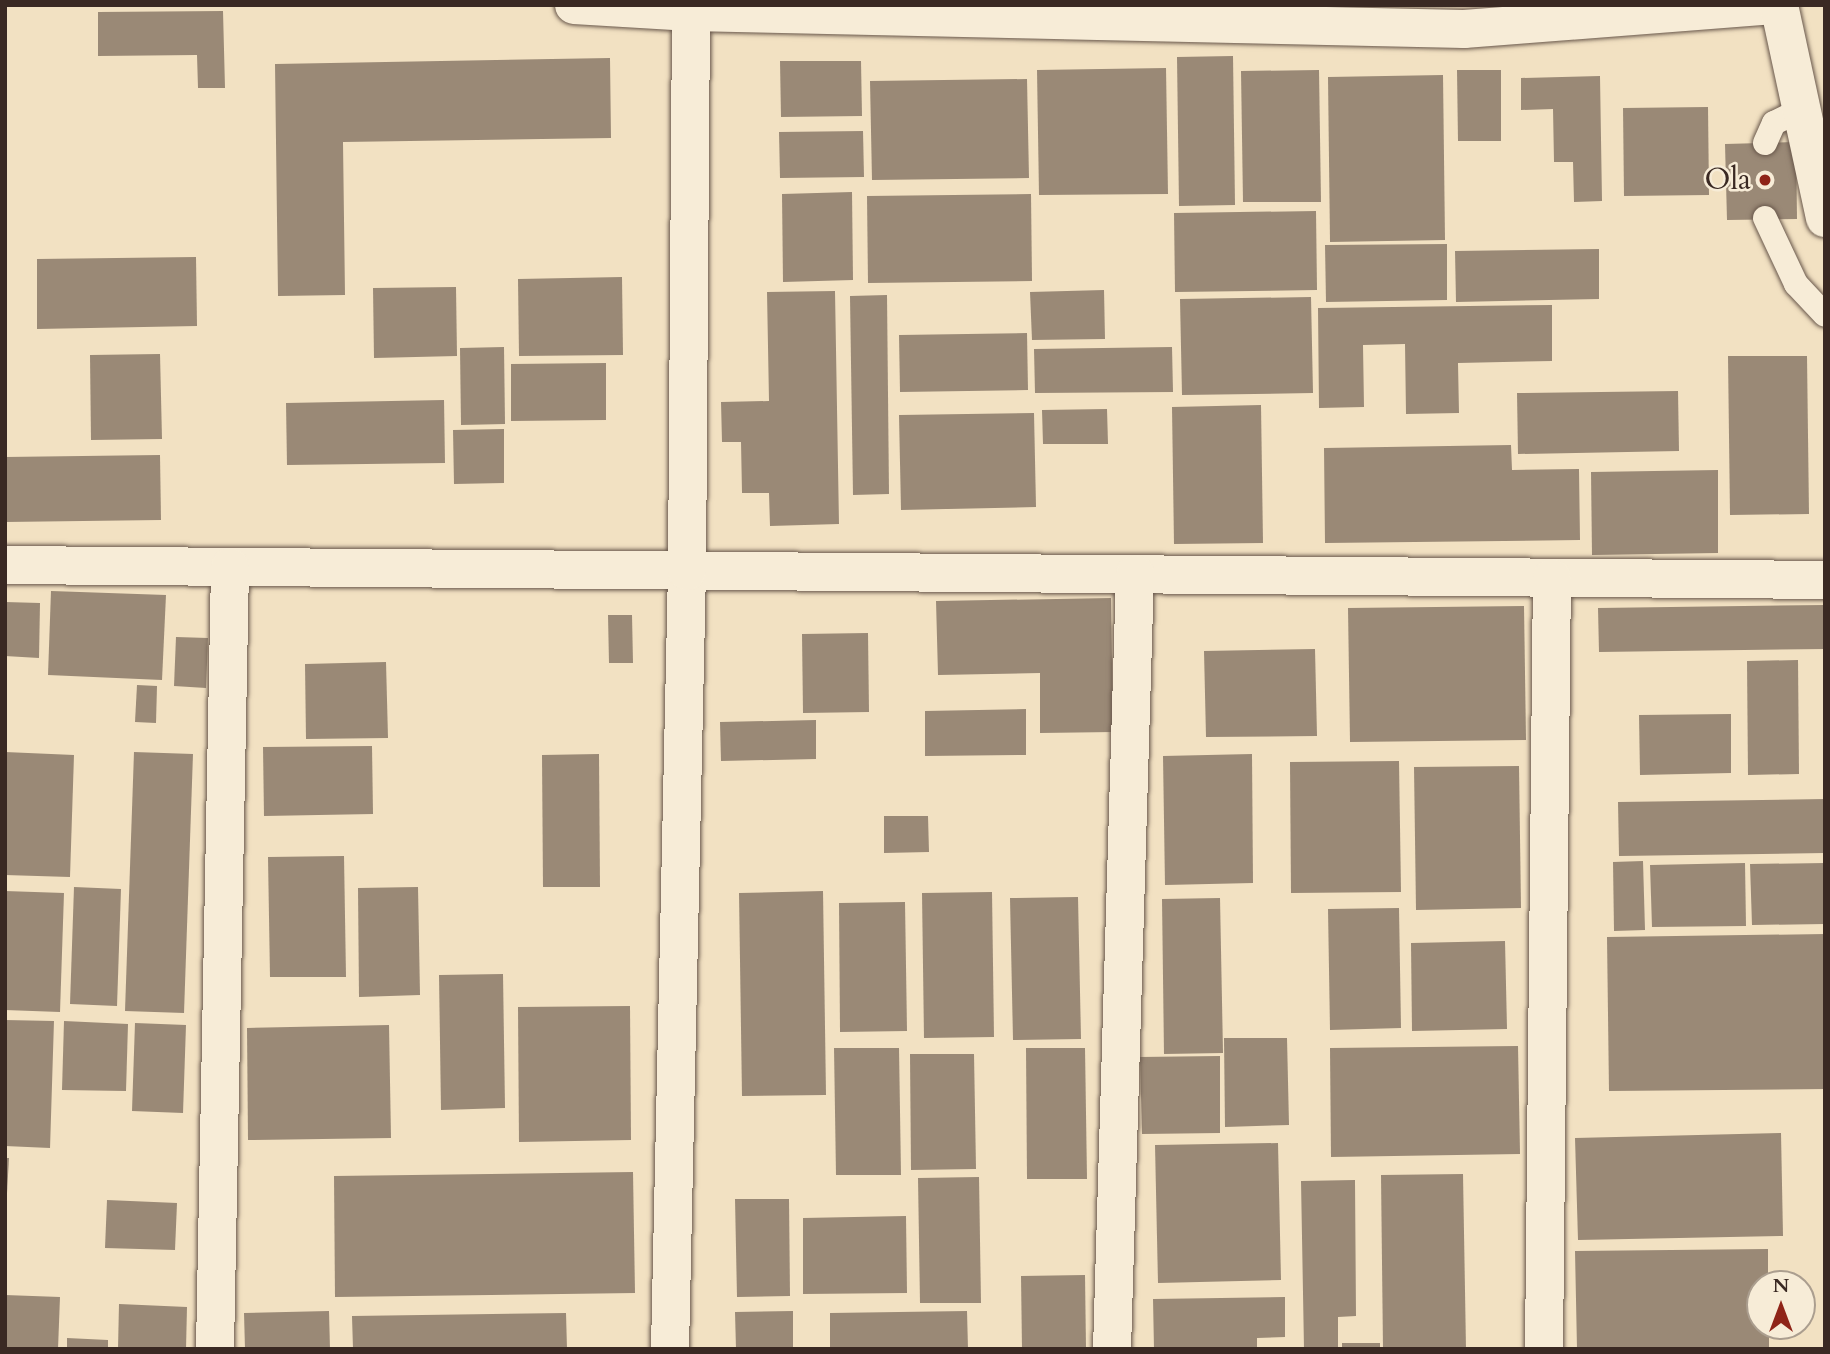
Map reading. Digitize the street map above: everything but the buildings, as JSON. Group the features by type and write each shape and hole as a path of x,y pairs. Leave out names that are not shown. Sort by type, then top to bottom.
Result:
{"street":[{"path":"574,5 691,12 1460,17 1778,5 1825,218"},
{"path":"670,1349 688,571 691,12"},
{"path":"5,565 1825,580"},
{"path":"215,1349 230,567"},
{"path":"1112,1349 1135,575"},
{"path":"1544,1349 1552,578"}],"lane":[{"path":"1765,143 1774,123 1801,110"},
{"path":"1765,218 1796,284 1825,315"}],"place":[{"name":"Ola","path":"1765,180"}]}
